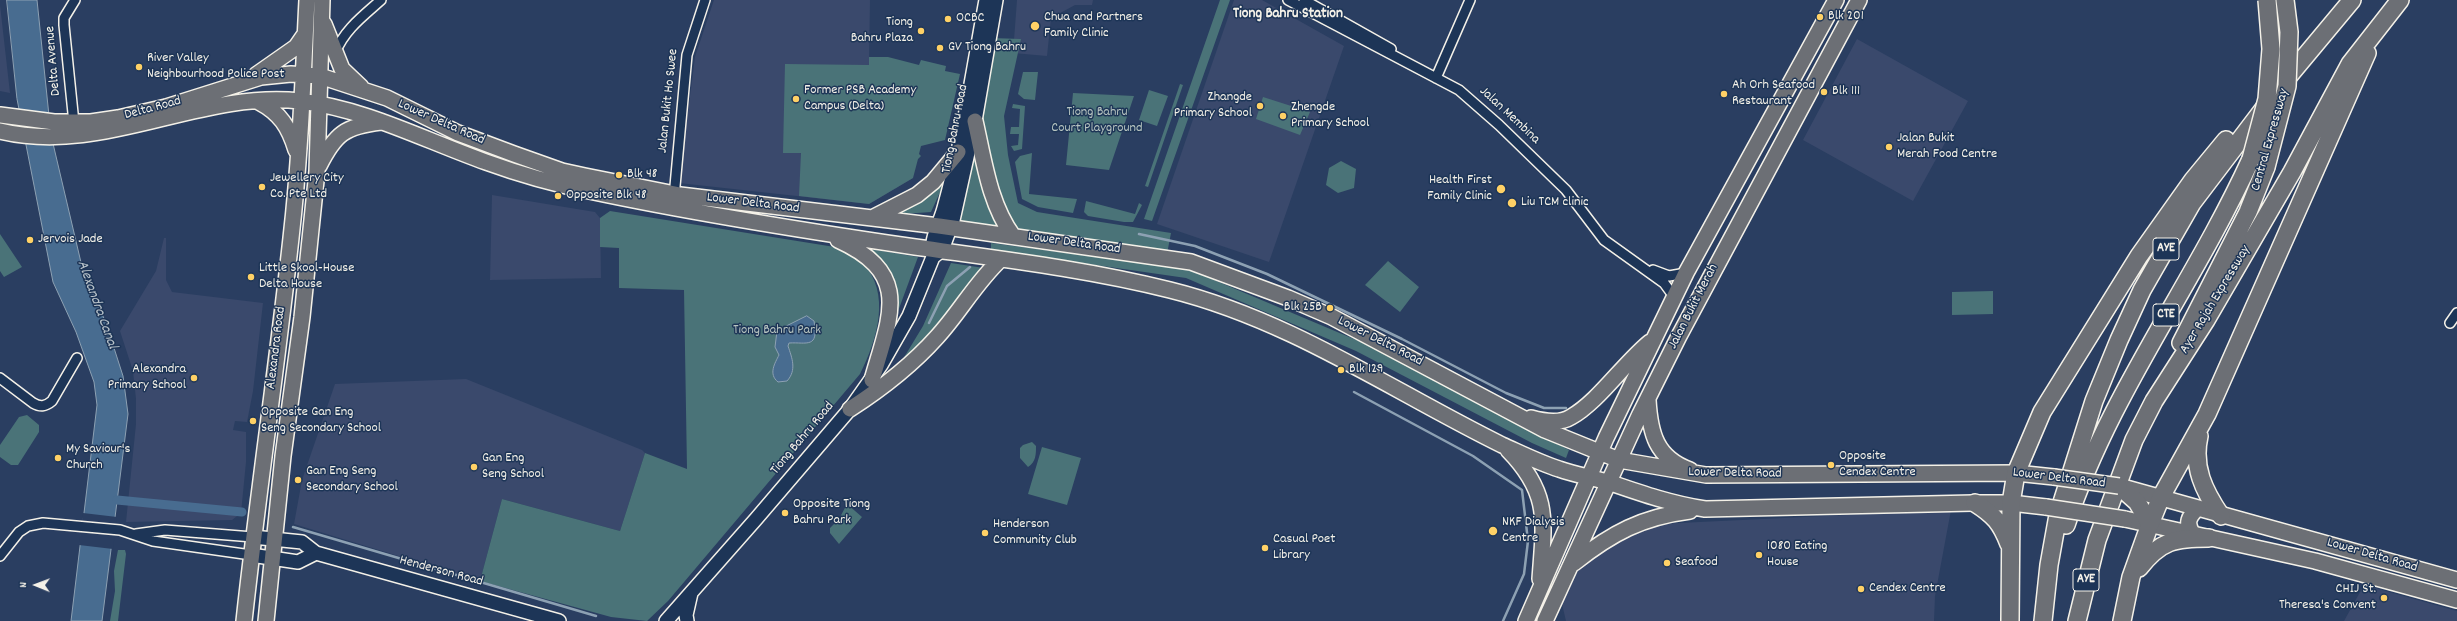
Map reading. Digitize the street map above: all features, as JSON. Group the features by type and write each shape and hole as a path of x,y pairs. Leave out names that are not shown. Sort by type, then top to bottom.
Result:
{"highway":[{"name":"Central Expressway","path":"2048,565 2056,553 2087,474 2128,382 2230,204 2251,160 2267,99 2272,49 2267,0"},
{"name":"Central Expressway","path":"2154,401 2194,314 2248,212 2266,167 2287,86 2289,32 2285,0"},
{"name":"AYE","path":"2043,621 2048,565 2058,515 2094,401 2142,290 2192,203 2302,58 2352,0"},
{"name":"Ayer Rajah Expressway","path":"2077,621 2083,592 2107,512 2134,440 2154,401 2206,320 2292,172 2350,64 2400,0"},
{"path":"2122,621 2131,577 2161,497 2201,426 2261,296 2377,30"},
{"name":"AYE","path":"2016,473 2042,412 2139,256 2193,180 2246,115 2302,58"},
{"path":"2201,426 2196,449 2200,479 2208,496 2222,516"},
{"path":"2010,621 2012,503 2016,473"},
{"path":"2126,490 2137,502 2150,524"},
{"path":"1973,503 1992,514 2003,530 2011,548"},
{"path":"2131,577 2158,546 2181,538 2209,538"}],"main road":[{"name":"Alexandra Road","path":"244,621 253,537 291,239 298,159 307,0"},
{"name":"Alexandra Road","path":"266,621 274,539 317,170 322,0"},
{"name":"Tiong Bahru Road","path":"945,227 986,0"},
{"name":"Tiong Bahru Road","path":"666,621 692,590 738,541 850,409 872,380 909,316 945,227 975,121 996,0"},
{"name":"Jalan Bukit Merah","path":"1526,621 1599,454 1686,273 1836,0"},
{"name":"Jalan Bukit Merah","path":"1545,621 1648,400 1723,252 1859,0"},
{"path":"321,16 335,55 342,69 363,89"},
{"path":"246,82 296,47 305,34"},
{"name":"Delta Road","path":"0,131 21,135 118,118 142,113 273,74 302,75"},
{"name":"Lower Delta Road","path":"302,75 320,76 363,89 458,133 562,171 674,194 945,227 1191,262 1288,298 1332,317 1520,415 1545,430 1599,454 1619,460 1706,475 2016,473 2054,477 2161,497 2222,516 2457,580"},
{"path":"259,102 280,116 290,132 298,159"},
{"name":"Delta Road","path":"0,115 89,135 226,104 301,102"},
{"name":"Lower Delta Road","path":"301,102 320,104 359,113 489,163 558,185 673,209 936,252 1001,259 1086,272 1172,290 1231,308 1282,329 1386,381 1503,445 1559,469 1609,483 1650,498 1705,509 1973,503 2012,503 2046,507 2150,524 2315,561 2457,600"},
{"path":"975,121 993,199 1004,223 1013,236"},
{"path":"317,170 330,144 344,132 363,124 385,122"},
{"path":"872,218 917,195 933,182 958,152"},
{"path":"825,233 869,256 886,277 891,308 872,380"},
{"path":"850,409 916,360 938,336 984,274 1001,259"},
{"path":"1520,415 1550,421 1571,417 1589,403 1636,354 1655,337"},
{"path":"1648,400 1650,429 1660,448 1670,458 1687,469 1706,475"},
{"path":"1503,445 1524,467 1539,494 1543,528 1540,587"},
{"path":"2193,534 2189,528 2188,522 2190,515 2198,508"},
{"path":"1572,564 1593,548 1637,522 1662,515 1705,509"},
{"name":"Henderson Road","path":"253,537 302,542 316,553 559,621"},
{"path":"251,555 298,562 316,553"},
{"path":"687,621 686,615 692,590"}],"street":[{"name":"Delta Avenue","path":"62,128 64,18 75,0"},
{"path":"335,55 340,41 347,31 381,0"},
{"name":"Jalan Bukit Ho Swee","path":"673,209 687,55 705,0"},
{"name":"Jalan Membina","path":"1288,0 1437,76 1462,85 1478,98 1539,156 1570,188 1607,236 1656,272 1676,276 1686,273"},
{"name":"Jalan Membina","path":"1304,0 1459,90 1499,124 1566,190 1604,240 1664,283 1675,298"},
{"path":"1437,76 1470,0"},
{"path":"2450,323 2457,313"},
{"path":"0,378 33,404 45,406 52,401 77,358"},
{"path":"0,556 12,538 28,526 43,522 120,530 136,534 153,541 251,555"},
{"path":"136,534 164,530 253,537"}],"shaded area":[{"name":"Former PSB Academy Campus (Delta)","path":"714,0 870,0 869,65 913,178 869,204 679,183 695,57"},
{"path":"1017,0 1093,0 1092,5 1075,5 1051,18 1047,56 1013,53"},
{"name":"Zhangde Primary School","path":"1234,0 1262,0 1344,46 1269,262 1157,224"},
{"path":"0,5 10,93 0,91"},
{"path":"1857,39 1968,101 1913,201 1803,140"},
{"path":"492,195 595,212 600,218 601,278 490,280"},
{"name":"Alexandra Primary School","path":"164,238 166,238 166,280 172,292 263,303 253,391 247,422 235,421 233,430 246,432 246,462 241,513 232,520 126,522 136,424 136,399 133,371 120,331 156,271"},
{"name":"Gan Eng Seng School","path":"466,379 642,450 645,453 620,531 502,499 480,581 294,524 302,480 335,384"},
{"path":"1951,510 1935,596 1934,621 1566,621 1562,604 1580,567 1604,549 1658,524"},
{"name":"CHIJ St. Theresa's Convent","path":"2364,585 2457,611 2457,621 2344,621"}],"green space":[{"path":"1220,0 1230,0 1152,221 1144,219"},
{"path":"991,38 1021,39 1004,116 1008,155 1018,203 1037,212 1171,233 1167,254 960,226"},
{"path":"869,57 888,57 919,65 921,60 946,66 945,71 960,74 945,140 921,146 919,154 921,156 918,159 913,178 869,204 799,196 801,153 783,153 785,64 869,65"},
{"path":"1023,72 1038,72 1035,100 1024,99 1018,94"},
{"path":"1180,84 1183,85 1148,187 1145,186"},
{"path":"1149,90 1168,96 1157,126 1139,120"},
{"name":"Tiong Bahru Court Playground","path":"1073,93 1134,96 1109,170 1066,165"},
{"name":"Zhengde Primary School","path":"1263,97 1310,112 1300,135 1256,119"},
{"path":"1013,104 1025,106 1022,149 1014,151 1011,146 1018,145 1019,134 1010,134 1011,127 1019,127 1020,109 1012,108"},
{"path":"1032,153 1029,194 1077,199 1073,213 1038,207 1022,199 1015,162 1020,156"},
{"path":"1341,161 1356,169 1354,188 1338,193 1326,185 1329,168"},
{"path":"950,170 931,212 890,215"},
{"path":"1086,201 1135,214 1139,203 1142,205 1133,222 1124,222 1088,216 1084,212"},
{"name":"Tiong Bahru Park","path":"610,211 841,248 860,260 871,274 877,288 879,302 879,317 876,332 872,347 860,374 668,601 647,621 611,617 480,581 502,499 620,531 645,453 687,469 684,290 619,288 619,248 600,247 600,218"},
{"path":"0,234 22,267 4,277 0,271"},
{"path":"991,243 1188,269 1361,342 1569,450 1566,458 1532,443 1356,351 1186,278 991,250"},
{"path":"864,248 918,257 883,352 889,286"},
{"path":"1388,261 1419,287 1400,312 1365,285"},
{"path":"951,263 984,268 935,332 897,369 923,326"},
{"path":"1993,291 1993,314 1952,315 1952,292"},
{"path":"27,415 39,425 39,432 18,465 11,465 0,457 0,445 19,417"},
{"path":"1032,442 1036,446 1036,455 1033,463 1028,467 1020,458 1020,448 1023,445"},
{"path":"1042,447 1081,458 1067,505 1028,494"},
{"path":"847,504 862,517 839,544 830,533 830,528 839,519"},
{"path":"118,550 125,550 126,554 118,621 110,621 115,591 114,571"}],"water":[{"name":"Alexandra Canal","path":"7,0 37,0 51,135 83,271 106,323 123,376 128,414 102,621 71,621 97,405 94,382 76,332 53,282 17,99"},
{"path":"807,316 814,321 815,336 810,342 789,343 788,346 793,364 792,373 787,381 778,382 773,376 773,368 779,355 775,347 777,331"}],"pier":[{"path":"83,513 117,517 113,549 79,545"}],"waterway":[{"path":"1139,234 1195,246 1267,274 1402,339 1506,393 1544,408 1566,408"},
{"path":"929,323 947,286 970,267"},
{"path":"1354,392 1473,456 1522,490 1528,541 1524,574 1503,621"},
{"path":"117,500 242,512"},
{"path":"293,527 596,616"}],"place":[{"name":"Blk 201","path":"1820,17"},
{"name":"OCBC","path":"948,19"},
{"name":"Chua and Partners Family Clinic","path":"1035,26"},
{"name":"Tiong Bahru Plaza","path":"921,31"},
{"name":"GV Tiong Bahru","path":"940,48"},
{"name":"River Valley Neighbourhood Police Post","path":"139,67"},
{"name":"Blk 111","path":"1824,92"},
{"name":"Ah Orh Seafood Restaurant","path":"1724,94"},
{"name":"Former PSB Academy Campus (Delta)","path":"796,99"},
{"name":"Zhangde Primary School","path":"1260,106"},
{"name":"Zhengde Primary School","path":"1283,116"},
{"name":"Jalan Bukit Merah Food Centre","path":"1889,147"},
{"name":"Blk 48","path":"619,175"},
{"name":"Jewellery City Co. Pte Ltd","path":"262,187"},
{"name":"Health First Family Clinic","path":"1501,189"},
{"name":"Opposite Blk 48","path":"558,196"},
{"name":"Liu TCM clinic","path":"1512,203"},
{"name":"Jervois Jade","path":"30,240"},
{"name":"Little Skool-House Delta House","path":"251,277"},
{"name":"Blk 25B","path":"1330,308"},
{"name":"Blk 129","path":"1341,370"},
{"name":"Alexandra Primary School","path":"194,378"},
{"name":"Opposite Gan Eng Seng Secondary School","path":"253,421"},
{"name":"My Saviour's Church","path":"58,458"},
{"name":"Opposite Cendex Centre","path":"1831,465"},
{"name":"Gan Eng Seng School","path":"474,467"},
{"name":"Gan Eng Seng Secondary School","path":"298,480"},
{"name":"Opposite Tiong Bahru Park","path":"785,513"},
{"name":"NKF Dialysis Centre","path":"1493,531"},
{"name":"Henderson Community Club","path":"985,533"},
{"name":"Casual Poet Library","path":"1265,548"},
{"name":"1080 Eating House","path":"1759,555"},
{"name":"Seafood","path":"1667,563"},
{"name":"Cendex Centre","path":"1861,589"},
{"name":"CHIJ St. Theresa's Convent","path":"2384,598"}],"district":[{"name":"Tiong Bahru Station","path":"1288,15"}]}
